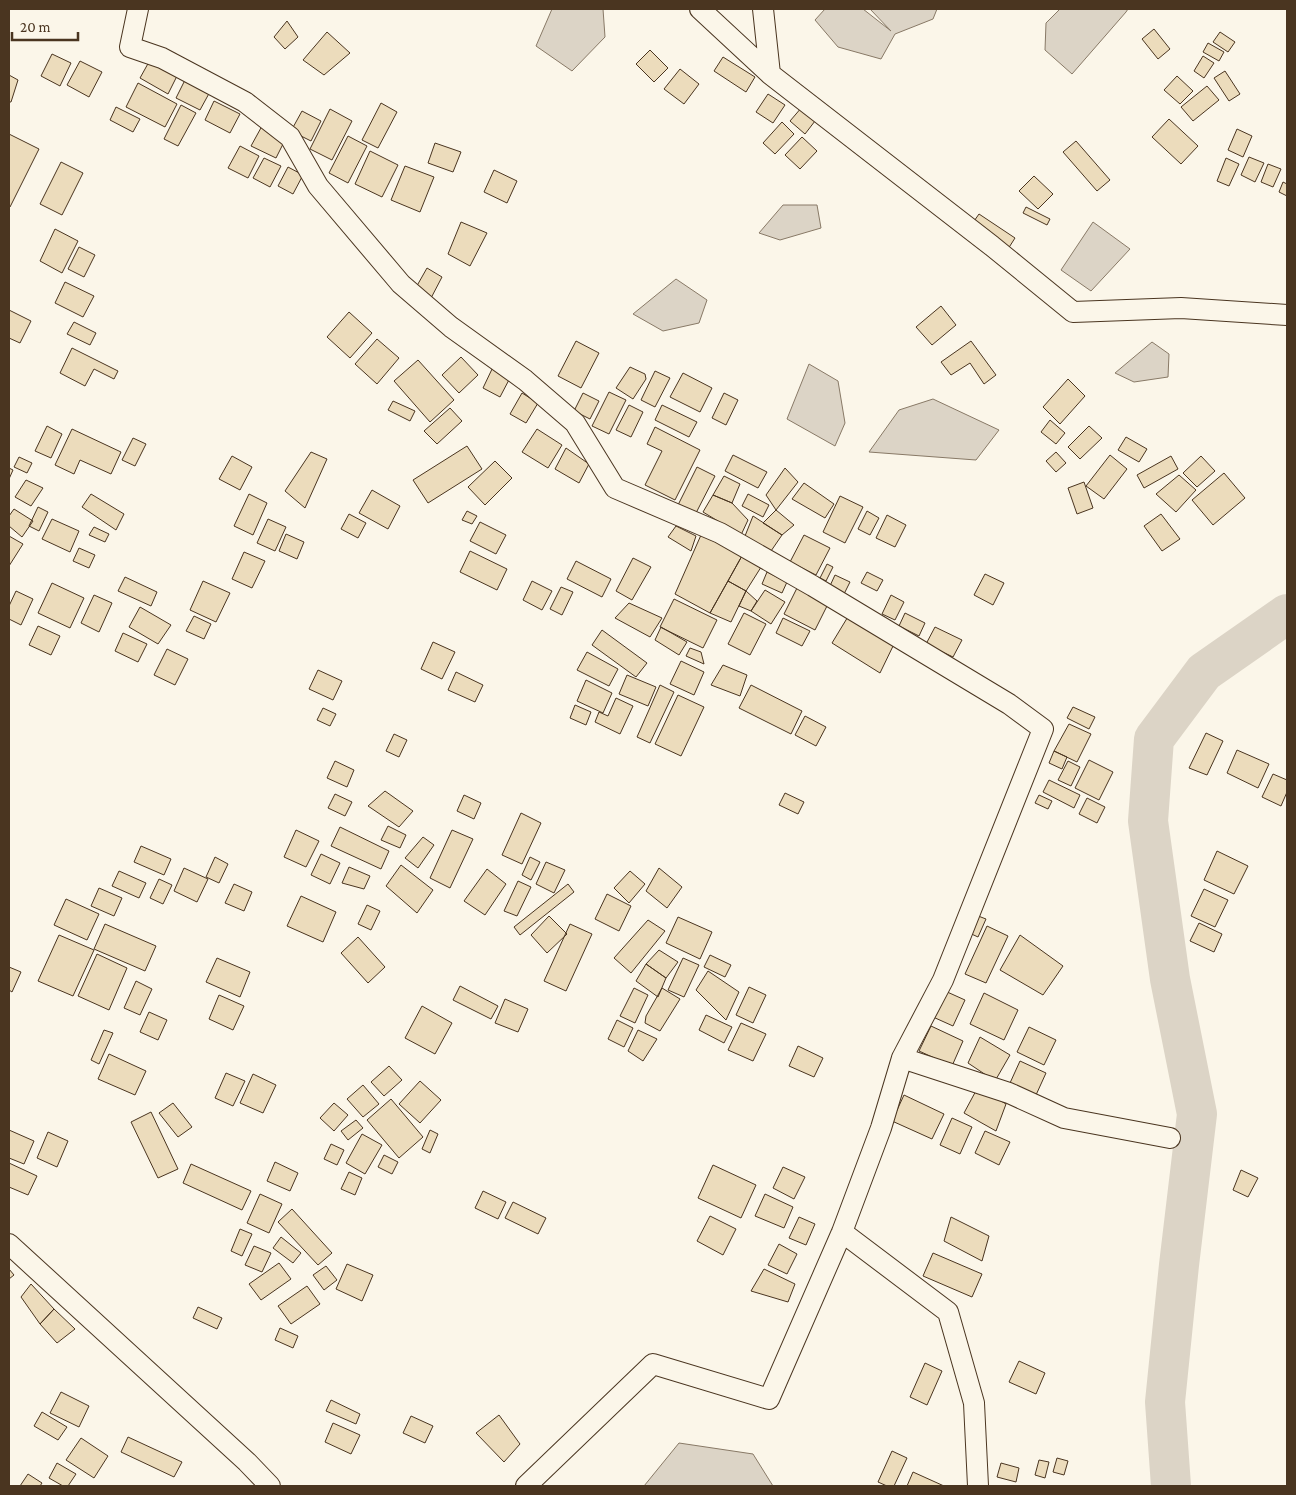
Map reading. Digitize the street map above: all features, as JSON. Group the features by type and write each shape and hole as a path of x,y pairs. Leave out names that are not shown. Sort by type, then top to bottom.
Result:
{"street":[{"path":"138,9 130,47 162,58 245,102 290,137 318,186 401,284 451,327 525,380 574,424 615,488 720,533 813,586 1009,704 1043,729 943,980 902,1058 882,1128 842,1232 769,1400 653,1364 526,1486"},
{"path":"700,9 770,74 992,246 1073,312 1181,308 1287,315"},
{"path":"763,9 770,74"},
{"path":"902,1058 1009,1093 1064,1118 1170,1138"},
{"path":"842,1232 948,1312 974,1403 978,1486"},
{"path":"9,1244 240,1455 270,1486"}],"shaded area":[{"path":"552,9 603,9 605,37 572,71 536,46"},
{"path":"825,9 863,9 891,31 870,9 937,9 933,19 895,34 881,59 838,47 815,20"},
{"path":"1060,9 1128,9 1072,74 1045,50 1046,23"},
{"path":"783,205 817,205 821,228 780,240 759,233"},
{"path":"1093,222 1130,249 1091,291 1061,270"},
{"path":"676,279 707,300 699,323 663,331 633,314"},
{"path":"1152,342 1169,354 1168,377 1134,382 1115,373"},
{"path":"809,364 838,381 845,423 835,446 787,419"},
{"path":"933,399 999,430 976,460 869,452 899,410"},
{"path":"679,1443 753,1454 773,1486 644,1486"}],"building":[{"path":"287,21 298,37 285,49 274,37"},
{"path":"1154,29 1170,49 1158,59 1142,39"},
{"path":"327,32 350,53 324,75 303,60"},
{"path":"1220,32 1235,42 1228,52 1213,42"},
{"path":"1208,43 1224,52 1219,61 1203,52"},
{"path":"650,50 668,68 654,82 636,64"},
{"path":"52,54 71,63 60,86 41,76"},
{"path":"1203,56 1214,63 1204,78 1194,71"},
{"path":"723,57 755,77 746,92 714,71"},
{"path":"150,60 178,74 168,94 140,78"},
{"path":"80,61 102,72 89,97 67,85"},
{"path":"680,69 699,84 684,104 664,89"},
{"path":"1225,71 1240,94 1229,101 1214,78"},
{"path":"9,75 18,80 11,102 9,102"},
{"path":"187,76 212,88 200,110 176,98"},
{"path":"1177,76 1193,91 1180,104 1164,90"},
{"path":"138,83 177,104 165,127 126,107"},
{"path":"1207,86 1219,100 1193,121 1181,107"},
{"path":"768,94 785,105 773,123 756,112"},
{"path":"214,101 240,114 230,133 205,120"},
{"path":"381,103 397,112 378,148 362,140"},
{"path":"181,105 196,113 178,146 164,139"},
{"path":"116,107 140,119 133,132 110,120"},
{"path":"802,107 815,121 805,134 790,121"},
{"path":"330,109 352,121 332,160 310,149"},
{"path":"302,111 321,121 311,141 291,131"},
{"path":"1169,119 1198,146 1181,164 1152,137"},
{"path":"782,122 794,134 775,154 763,143"},
{"path":"262,126 286,138 276,158 251,146"},
{"path":"1237,129 1252,136 1243,157 1228,150"},
{"path":"9,134 39,149 10,207 9,207"},
{"path":"348,136 367,146 348,183 329,173"},
{"path":"802,137 817,151 800,169 785,155"},
{"path":"1076,141 1110,180 1097,191 1063,152"},
{"path":"435,143 461,152 453,172 428,163"},
{"path":"240,146 259,156 248,178 228,168"},
{"path":"370,151 398,165 382,197 355,184"},
{"path":"1249,157 1264,163 1255,182 1241,175"},
{"path":"264,158 281,166 270,187 253,178"},
{"path":"1226,158 1239,164 1229,186 1217,181"},
{"path":"61,162 83,173 62,215 40,204"},
{"path":"1268,164 1281,169 1273,187 1261,182"},
{"path":"405,166 434,177 420,212 391,200"},
{"path":"288,167 303,175 293,194 278,186"},
{"path":"494,170 517,181 507,203 484,192"},
{"path":"1034,176 1053,194 1038,209 1019,191"},
{"path":"1283,182 1287,184 1287,196 1279,192"},
{"path":"1026,207 1050,219 1047,225 1023,213"},
{"path":"979,214 1015,238 1008,249 972,224"},
{"path":"461,222 487,233 470,266 448,254"},
{"path":"55,229 78,241 62,273 40,261"},
{"path":"79,247 95,255 84,277 68,269"},
{"path":"427,268 442,277 430,300 414,291"},
{"path":"65,282 94,296 83,317 55,303"},
{"path":"941,306 956,325 932,345 916,327"},
{"path":"9,310 31,321 20,343 9,338"},
{"path":"349,312 372,333 350,358 327,337"},
{"path":"74,322 96,333 90,345 67,334"},
{"path":"377,339 399,358 377,384 355,364"},
{"path":"576,341 599,353 581,388 558,376"},
{"path":"971,341 996,375 984,384 970,363 951,375 941,362"},
{"path":"72,348 118,371 114,379 94,369 85,386 60,373"},
{"path":"461,357 478,375 459,393 442,375"},
{"path":"418,360 454,400 430,422 394,381"},
{"path":"493,367 511,376 500,397 483,388"},
{"path":"630,367 645,374 646,379 633,399 616,388"},
{"path":"655,371 670,378 655,407 641,400"},
{"path":"683,373 712,388 700,412 670,397"},
{"path":"1068,379 1085,396 1060,424 1043,407"},
{"path":"609,392 626,400 609,434 592,426"},
{"path":"522,393 538,403 526,423 510,414"},
{"path":"583,393 599,401 590,419 574,411"},
{"path":"724,393 738,400 726,425 712,418"},
{"path":"393,401 415,411 410,421 388,410"},
{"path":"629,405 643,412 631,437 616,430"},
{"path":"662,405 697,422 689,437 655,420"},
{"path":"450,408 462,421 437,444 424,431"},
{"path":"1050,420 1065,433 1056,444 1041,432"},
{"path":"47,426 62,434 51,458 35,451"},
{"path":"1089,426 1102,438 1080,459 1068,447"},
{"path":"655,427 700,450 675,500 645,485 662,451 647,444"},
{"path":"72,429 121,452 111,474 80,460 74,474 55,465"},
{"path":"537,429 562,445 548,468 522,452"},
{"path":"1126,437 1147,449 1139,462 1118,450"},
{"path":"133,438 146,444 135,466 122,460"},
{"path":"467,446 482,469 428,503 413,480"},
{"path":"566,448 589,464 579,483 555,469"},
{"path":"311,452 327,459 305,508 285,491"},
{"path":"1056,452 1066,463 1056,472 1046,461"},
{"path":"733,455 767,472 758,488 725,471"},
{"path":"1110,455 1127,469 1104,499 1086,486"},
{"path":"232,456 252,467 240,490 219,479"},
{"path":"1171,456 1178,469 1144,488 1137,475"},
{"path":"1201,456 1215,471 1197,487 1183,473"},
{"path":"19,457 32,463 27,473 14,467"},
{"path":"495,461 512,478 485,505 468,487"},
{"path":"697,467 715,476 696,513 678,505"},
{"path":"9,468 13,470 9,479"},
{"path":"785,468 798,482 776,510 766,495"},
{"path":"1224,473 1245,498 1213,525 1192,500"},
{"path":"1179,475 1196,490 1176,512 1156,494"},
{"path":"724,476 740,484 732,503 713,495"},
{"path":"26,480 43,488 31,506 15,497"},
{"path":"1084,482 1093,508 1077,514 1068,488"},
{"path":"804,483 834,504 825,518 792,499"},
{"path":"372,490 400,506 388,529 359,513"},
{"path":"91,494 124,514 116,530 82,507"},
{"path":"249,494 267,503 253,535 234,526"},
{"path":"748,494 769,505 763,517 742,506"},
{"path":"713,495 732,503 748,520 741,535 703,512"},
{"path":"840,496 863,507 845,543 823,532"},
{"path":"38,507 48,512 39,531 29,526"},
{"path":"14,509 33,521 22,537 9,526 9,516"},
{"path":"776,510 794,525 782,535 763,523"},
{"path":"467,511 477,516 472,524 462,520"},
{"path":"867,511 879,518 870,535 858,529"},
{"path":"349,514 366,523 358,538 341,529"},
{"path":"1161,514 1180,539 1162,551 1144,526"},
{"path":"887,515 906,525 895,547 876,538"},
{"path":"753,516 782,535 771,551 745,536"},
{"path":"52,519 79,531 70,552 42,539"},
{"path":"268,519 286,527 275,551 257,543"},
{"path":"480,522 506,535 496,554 470,541"},
{"path":"676,526 696,536 691,551 668,537"},
{"path":"94,527 109,534 105,542 89,535"},
{"path":"286,534 304,542 297,559 279,551"},
{"path":"701,535 743,554 710,613 675,594"},
{"path":"804,535 830,548 816,575 790,562"},
{"path":"9,536 23,544 9,566"},
{"path":"79,548 95,555 89,568 73,561"},
{"path":"470,551 507,569 497,590 460,572"},
{"path":"244,552 265,561 252,588 232,579"},
{"path":"743,554 763,564 746,591 728,581"},
{"path":"633,558 651,567 632,600 616,591"},
{"path":"576,561 611,579 602,597 567,579"},
{"path":"827,564 833,567 826,581 820,578"},
{"path":"767,572 787,582 782,593 762,584"},
{"path":"867,572 883,580 877,591 861,583"},
{"path":"985,574 1004,583 993,605 974,595"},
{"path":"835,575 850,582 843,596 829,588"},
{"path":"125,577 157,592 151,606 118,591"},
{"path":"203,581 230,593 216,622 190,610"},
{"path":"532,581 552,591 542,610 523,600"},
{"path":"728,581 746,591 731,622 710,613"},
{"path":"52,583 84,598 70,628 38,613"},
{"path":"561,587 573,592 562,615 550,609"},
{"path":"797,588 828,604 815,630 784,614"},
{"path":"765,590 785,602 771,624 751,611"},
{"path":"16,591 33,599 21,625 9,619 9,606"},
{"path":"746,591 757,601 751,611 739,606"},
{"path":"94,595 112,603 99,632 81,623"},
{"path":"891,595 904,602 895,620 882,614"},
{"path":"674,599 717,620 703,648 660,627"},
{"path":"629,603 662,618 650,637 615,618"},
{"path":"140,607 171,625 158,644 129,627"},
{"path":"744,613 766,624 750,655 728,644"},
{"path":"905,613 925,623 919,636 899,626"},
{"path":"849,615 895,642 880,673 832,643"},
{"path":"194,616 211,624 204,639 186,631"},
{"path":"783,618 810,631 802,646 776,633"},
{"path":"38,626 60,636 51,655 29,645"},
{"path":"661,627 687,642 679,655 655,640"},
{"path":"935,627 962,640 953,657 926,644"},
{"path":"602,630 647,663 636,677 592,645"},
{"path":"123,633 147,644 138,662 115,651"},
{"path":"433,642 455,652 442,679 421,669"},
{"path":"690,648 701,652 704,664 686,656"},
{"path":"167,649 188,659 175,685 154,675"},
{"path":"587,652 618,669 609,686 577,670"},
{"path":"681,661 704,672 694,695 670,684"},
{"path":"723,665 747,675 740,696 711,685"},
{"path":"318,670 342,681 333,700 309,689"},
{"path":"456,672 483,685 475,702 448,690"},
{"path":"627,675 656,687 648,706 619,694"},
{"path":"586,680 612,693 603,713 577,701"},
{"path":"660,685 674,692 650,743 637,737"},
{"path":"751,685 802,711 791,734 739,708"},
{"path":"678,695 704,707 681,756 655,744"},
{"path":"616,698 633,706 620,734 595,722 599,712 608,716"},
{"path":"575,705 591,712 586,725 570,718"},
{"path":"1073,707 1095,717 1089,729 1067,718"},
{"path":"323,708 336,714 330,726 317,720"},
{"path":"805,716 826,727 816,746 795,735"},
{"path":"1069,724 1091,734 1077,762 1054,751"},
{"path":"1206,733 1223,741 1207,775 1189,768"},
{"path":"394,734 407,740 399,757 386,751"},
{"path":"1237,750 1269,764 1258,788 1227,773"},
{"path":"1054,751 1067,757 1062,769 1049,763"},
{"path":"1089,760 1113,772 1099,800 1075,788"},
{"path":"335,761 354,770 347,787 327,778"},
{"path":"1068,761 1080,767 1071,786 1058,780"},
{"path":"1273,774 1287,780 1287,792 1281,806 1262,797"},
{"path":"1049,780 1080,795 1074,808 1043,792"},
{"path":"385,791 413,811 399,827 368,806"},
{"path":"785,793 804,802 798,814 779,805"},
{"path":"335,794 352,802 345,816 328,808"},
{"path":"464,795 481,803 474,819 457,811"},
{"path":"1039,795 1052,801 1048,809 1035,803"},
{"path":"1087,798 1105,807 1097,823 1079,814"},
{"path":"521,813 541,823 522,864 502,855"},
{"path":"388,826 406,835 400,848 381,840"},
{"path":"340,827 389,851 381,869 331,846"},
{"path":"296,830 319,841 306,867 284,857"},
{"path":"452,830 473,839 450,888 430,878"},
{"path":"423,837 434,845 418,868 405,858"},
{"path":"141,846 171,859 164,875 134,862"},
{"path":"1217,851 1248,866 1234,894 1204,880"},
{"path":"321,854 340,863 330,884 311,875"},
{"path":"215,857 228,864 219,883 206,877"},
{"path":"530,857 540,862 531,880 522,875"},
{"path":"546,862 565,870 554,893 536,884"},
{"path":"401,865 433,890 417,913 386,886"},
{"path":"349,867 370,876 364,889 342,883"},
{"path":"184,868 208,879 197,902 174,891"},
{"path":"659,868 682,887 667,908 646,891"},
{"path":"487,869 506,884 485,915 464,901"},
{"path":"119,871 146,883 139,898 112,886"},
{"path":"630,871 645,884 629,903 614,888"},
{"path":"159,879 172,885 163,904 150,898"},
{"path":"518,881 531,887 517,916 504,911"},
{"path":"234,884 252,892 244,911 225,903"},
{"path":"568,884 574,892 520,935 514,927"},
{"path":"99,888 122,898 114,916 91,906"},
{"path":"1204,889 1228,900 1215,927 1191,916"},
{"path":"607,894 631,906 619,931 595,919"},
{"path":"301,896 336,912 323,942 287,926"},
{"path":"66,899 99,914 87,940 54,925"},
{"path":"367,905 380,911 371,930 358,924"},
{"path":"973,914 986,919 978,937 965,931"},
{"path":"549,916 567,934 547,953 531,935"},
{"path":"678,917 712,932 700,959 666,943"},
{"path":"648,920 665,931 631,973 614,958"},
{"path":"1199,923 1222,934 1214,952 1190,941"},
{"path":"105,924 156,946 145,971 94,949"},
{"path":"570,924 592,934 566,991 544,981"},
{"path":"987,926 1008,936 986,983 965,974"},
{"path":"59,935 94,950 73,996 38,981"},
{"path":"1020,935 1063,966 1043,995 1000,970"},
{"path":"358,937 385,967 368,983 341,953"},
{"path":"659,950 678,962 666,978 646,964"},
{"path":"97,954 127,968 109,1010 78,996"},
{"path":"710,955 731,965 725,977 704,967"},
{"path":"217,958 250,972 240,997 206,982"},
{"path":"683,958 699,965 684,997 668,990"},
{"path":"646,964 666,978 658,997 636,981"},
{"path":"9,967 21,972 12,992 9,990"},
{"path":"708,971 739,992 726,1020 696,990"},
{"path":"136,981 152,989 140,1015 124,1008"},
{"path":"460,986 498,1006 491,1019 453,1000"},
{"path":"749,987 766,995 753,1023 736,1015"},
{"path":"634,988 648,995 635,1023 620,1016"},
{"path":"662,988 680,999 660,1031 645,1023 646,1016"},
{"path":"945,991 965,1000 953,1026 933,1017"},
{"path":"984,993 1018,1010 1004,1040 970,1024"},
{"path":"219,995 244,1006 233,1030 209,1019"},
{"path":"505,999 528,1009 518,1032 495,1023"},
{"path":"422,1006 452,1023 435,1054 405,1038"},
{"path":"149,1012 167,1020 158,1040 140,1032"},
{"path":"706,1015 732,1027 724,1043 699,1030"},
{"path":"617,1020 633,1028 624,1047 608,1039"},
{"path":"741,1023 766,1034 753,1061 728,1050"},
{"path":"931,1026 963,1041 952,1066 919,1051"},
{"path":"1029,1027 1056,1040 1044,1065 1017,1052"},
{"path":"104,1030 113,1033 99,1064 91,1060"},
{"path":"638,1030 657,1039 643,1061 628,1051"},
{"path":"980,1037 1010,1055 995,1081 968,1063"},
{"path":"798,1046 823,1058 814,1077 789,1066"},
{"path":"109,1054 146,1071 135,1095 98,1079"},
{"path":"1020,1061 1046,1073 1036,1095 1010,1083"},
{"path":"389,1066 402,1080 384,1096 371,1082"},
{"path":"226,1073 245,1081 233,1106 215,1098"},
{"path":"253,1074 276,1085 263,1113 240,1103"},
{"path":"420,1081 441,1100 420,1123 399,1104"},
{"path":"363,1085 379,1104 363,1117 347,1099"},
{"path":"978,1087 1006,1104 996,1131 964,1113"},
{"path":"904,1095 944,1114 932,1139 892,1121"},
{"path":"391,1099 423,1137 399,1158 367,1120"},
{"path":"173,1103 192,1127 178,1137 159,1113"},
{"path":"334,1103 348,1115 334,1131 320,1118"},
{"path":"151,1112 178,1169 158,1178 131,1122"},
{"path":"952,1118 972,1127 960,1154 940,1145"},
{"path":"356,1120 363,1128 348,1140 341,1131"},
{"path":"9,1130 34,1141 24,1164 9,1158"},
{"path":"430,1130 438,1134 430,1153 422,1149"},
{"path":"985,1131 1010,1142 999,1165 975,1153"},
{"path":"48,1132 68,1141 57,1167 37,1158"},
{"path":"362,1134 382,1145 365,1174 346,1163"},
{"path":"331,1144 344,1150 337,1165 324,1159"},
{"path":"384,1155 398,1162 392,1174 378,1167"},
{"path":"275,1162 298,1173 290,1191 267,1181"},
{"path":"9,1163 37,1176 28,1195 9,1187"},
{"path":"191,1164 251,1191 242,1210 183,1183"},
{"path":"713,1165 756,1185 741,1218 698,1198"},
{"path":"783,1167 805,1177 794,1199 773,1188"},
{"path":"1241,1170 1258,1178 1248,1197 1233,1190"},
{"path":"349,1172 362,1178 355,1195 341,1189"},
{"path":"483,1191 506,1202 498,1219 475,1208"},
{"path":"260,1194 282,1204 269,1233 247,1223"},
{"path":"765,1194 793,1207 784,1228 755,1216"},
{"path":"513,1202 546,1218 538,1234 505,1218"},
{"path":"292,1209 332,1253 318,1265 278,1222"},
{"path":"710,1216 736,1229 723,1255 697,1241"},
{"path":"799,1217 815,1224 806,1245 789,1238"},
{"path":"951,1217 989,1236 982,1261 944,1241"},
{"path":"240,1229 252,1234 242,1256 231,1251"},
{"path":"281,1237 301,1253 293,1263 273,1248"},
{"path":"779,1244 797,1254 787,1274 768,1265"},
{"path":"254,1246 271,1253 262,1272 245,1265"},
{"path":"933,1253 982,1274 972,1297 923,1276"},
{"path":"279,1263 291,1279 261,1300 249,1284"},
{"path":"347,1264 373,1275 362,1301 336,1289"},
{"path":"326,1266 337,1280 324,1290 313,1275"},
{"path":"9,1269 14,1275 9,1279"},
{"path":"764,1269 795,1284 788,1302 751,1291"},
{"path":"31,1284 54,1309 40,1324 21,1297"},
{"path":"307,1286 320,1304 291,1324 278,1306"},
{"path":"198,1307 222,1318 217,1329 193,1318"},
{"path":"54,1309 75,1329 57,1343 40,1324"},
{"path":"280,1328 298,1336 293,1348 275,1340"},
{"path":"1019,1361 1045,1373 1036,1394 1009,1382"},
{"path":"925,1363 942,1371 927,1405 910,1397"},
{"path":"61,1392 89,1406 79,1427 50,1413"},
{"path":"331,1400 360,1414 356,1424 326,1411"},
{"path":"42,1412 67,1427 58,1440 34,1426"},
{"path":"499,1415 520,1444 504,1462 476,1433"},
{"path":"411,1416 433,1426 425,1443 403,1433"},
{"path":"333,1423 360,1435 351,1454 325,1442"},
{"path":"128,1437 182,1462 174,1477 121,1452"},
{"path":"81,1438 108,1456 94,1478 66,1460"},
{"path":"892,1451 907,1458 894,1486 887,1486 878,1482"},
{"path":"1057,1458 1068,1461 1064,1475 1053,1472"},
{"path":"1039,1460 1049,1462 1045,1478 1035,1475"},
{"path":"57,1463 76,1474 68,1486 63,1486 49,1478"},
{"path":"1001,1463 1019,1468 1016,1482 997,1477"},
{"path":"913,1472 944,1486 907,1486"},
{"path":"28,1474 42,1483 40,1486 20,1486"}],"waterway":[{"path":"1171,1486 1165,1402 1197,1114 1170,979 1148,821 1154,739 1204,672 1287,614"}]}
